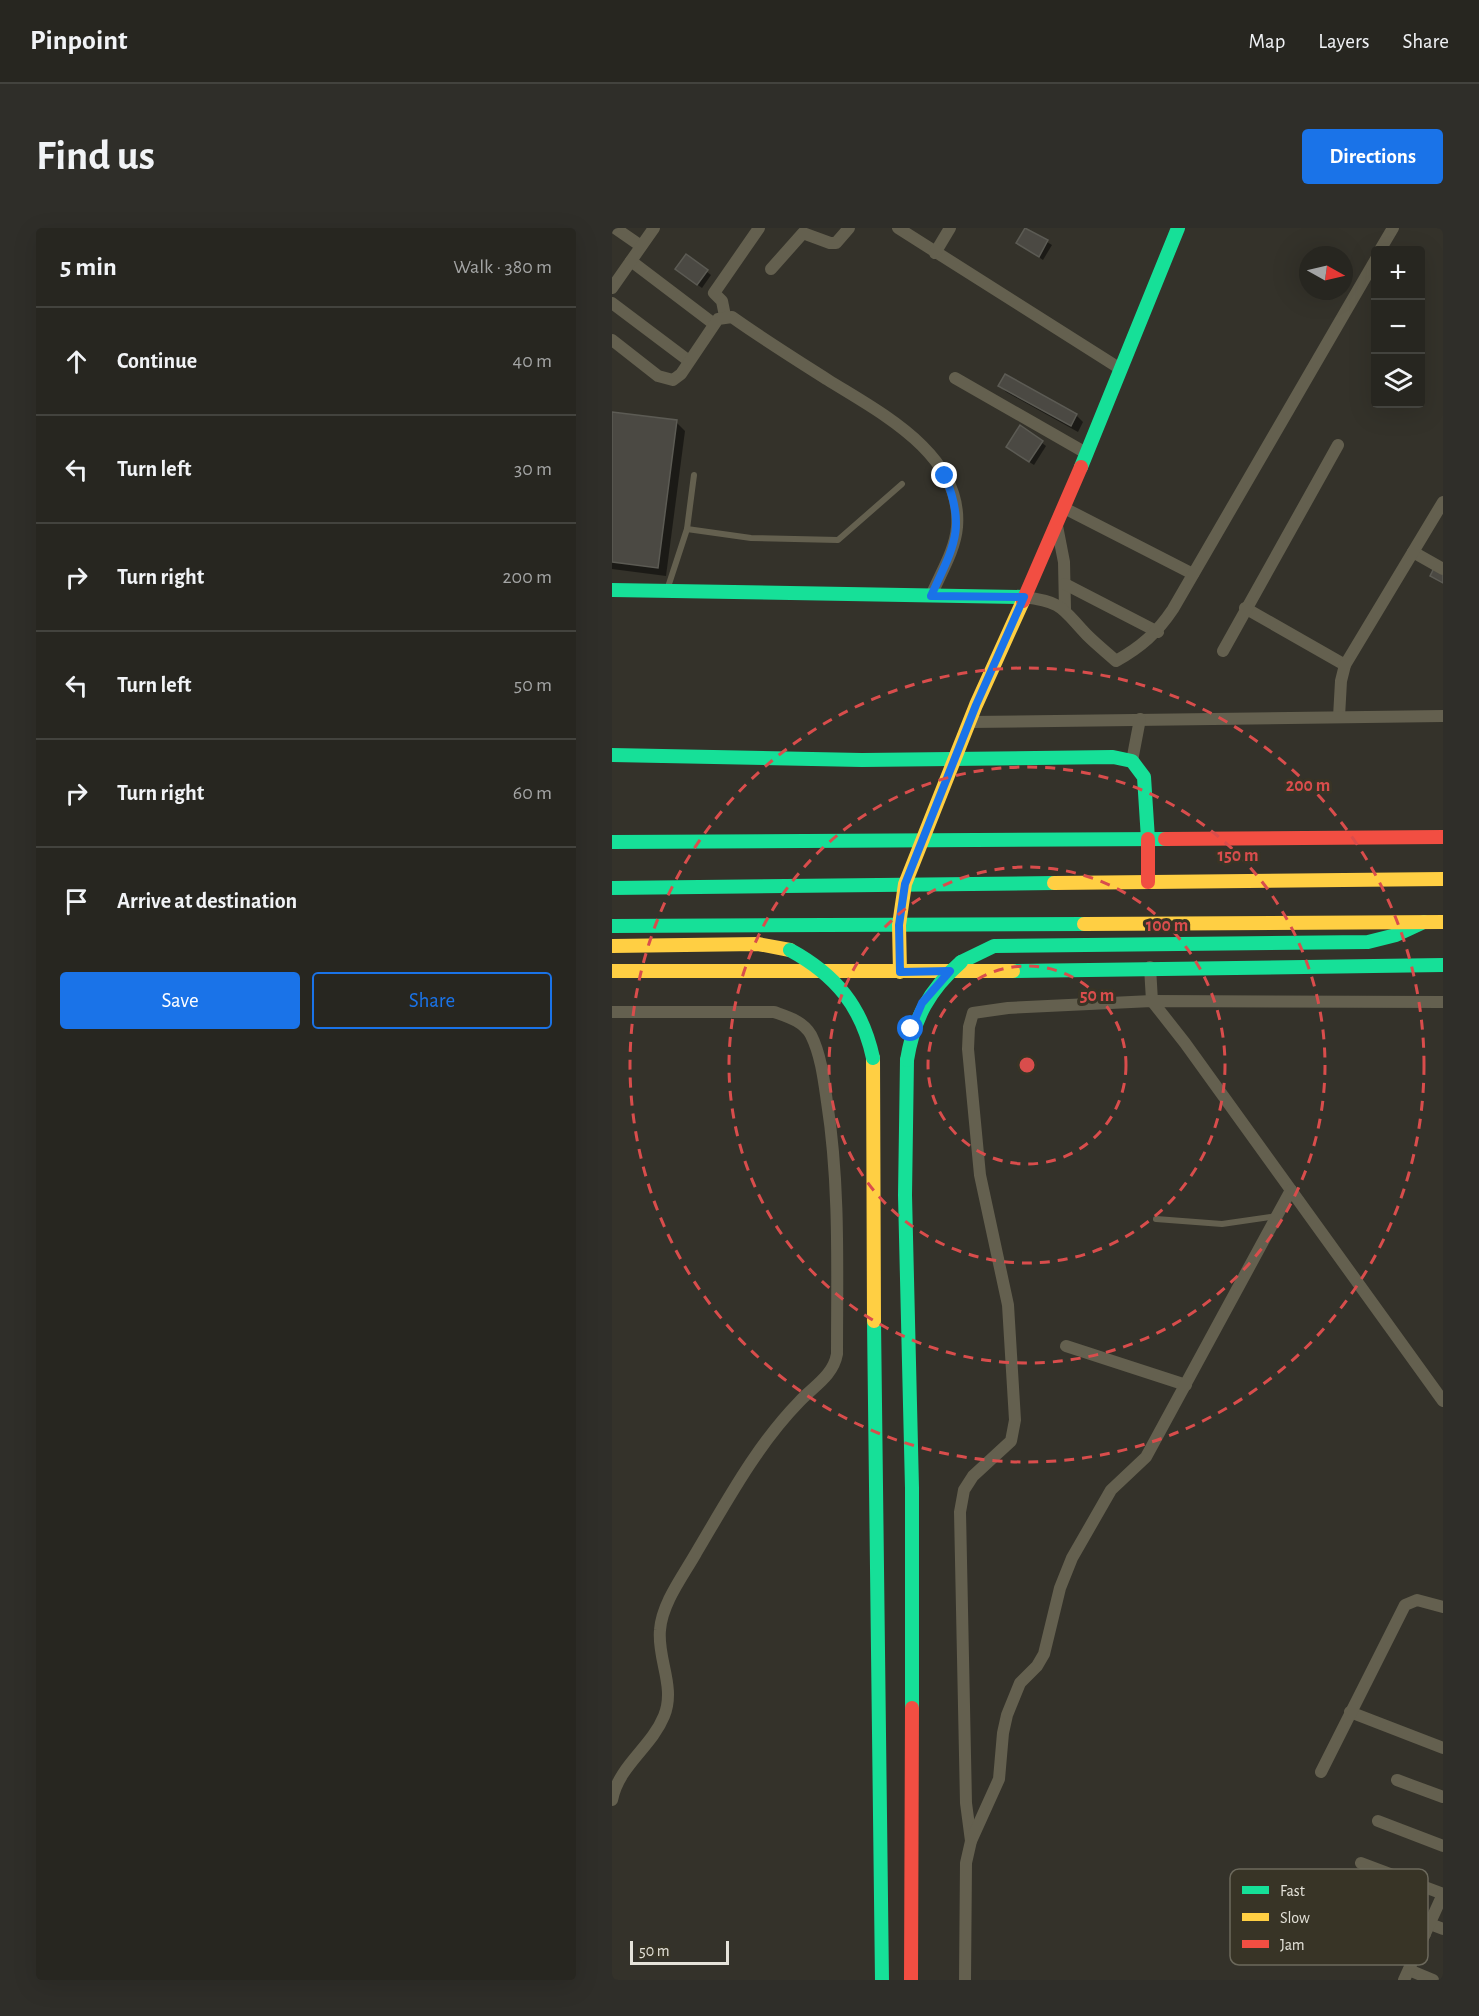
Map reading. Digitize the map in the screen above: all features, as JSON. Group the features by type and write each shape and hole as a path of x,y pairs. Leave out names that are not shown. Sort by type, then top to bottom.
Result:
{"street":[{"path":"615,228 641,246"},
{"path":"612,288 654,228"},
{"path":"725,316 722,301 714,293 759,228"},
{"path":"771,269 803,233 836,243 849,228"},
{"path":"898,228 934,253 1119,368"},
{"path":"934,253 950,228"},
{"path":"900,972 899,925 905,884 969,722 1057,526 1119,368 1178,228"},
{"path":"1383,246 1394,228"},
{"path":"631,261 714,324"},
{"path":"612,590 1024,597 1043,600 1065,609 1087,635 1116,661 1143,645 1158,632 1371,268"},
{"path":"612,303 689,361"},
{"path":"612,340 665,380 672,380 689,361 714,324 725,316 732,317 887,416 925,450 945,476 955,500 957,526 954,543 931,596"},
{"path":"955,378 1086,453"},
{"path":"1222,651 1338,445"},
{"path":"1340,717 1341,681 1345,665 1443,502"},
{"path":"1064,508 1193,574"},
{"path":"1057,526 1065,584 1065,609"},
{"path":"1413,552 1443,569"},
{"path":"1065,584 1158,632"},
{"path":"1245,608 1345,665"},
{"path":"969,722 1140,718 1443,716"},
{"path":"1132,761 1140,718"},
{"path":"612,755 759,760 954,761 1113,757 1132,761 1144,777 1148,882"},
{"path":"612,842 1443,837"},
{"path":"612,888 1443,879"},
{"path":"910,1980 912,1488 905,1196 907,1060 911,1029 922,1003 961,962 973,954 994,946 1368,942 1396,935 1424,922"},
{"path":"612,926 1443,922"},
{"path":"612,946 758,944 790,950 818,963 843,988 857,1008 869,1036 873,1059 872,1196 882,1980"},
{"path":"612,972 900,972 1443,965"},
{"path":"1150,968 1152,1001 1292,1190 1443,1401"},
{"path":"971,1841 966,1803 960,1512 964,1490 973,1476 1011,1441 1016,1420 1008,1305 980,1175 968,1049 969,1027 973,1013 1008,1008 1152,1001 1443,1002"},
{"path":"612,1012 739,1010 774,1012 794,1019 811,1036 823,1074 832,1134 836,1204 837,1354 835,1366 828,1376 778,1425 750,1464 667,1604 659,1631 668,1702 664,1715 647,1742 626,1767 612,1800"},
{"path":"965,1980 966,1863 971,1841 999,1779 1003,1733 1007,1715 1020,1683 1037,1666 1044,1654 1060,1588 1072,1558 1111,1490 1146,1457 1292,1190"},
{"path":"1066,1346 1186,1385"},
{"path":"1321,1772 1405,1605 1417,1600 1443,1607"},
{"path":"1350,1712 1443,1748"},
{"path":"1397,1780 1443,1797"},
{"path":"1378,1821 1443,1845"},
{"path":"1361,1863 1377,1869"},
{"path":"1428,1888 1443,1894 1428,1927"},
{"path":"1407,1975 1433,1980"}],"lane":[{"path":"667,591 687,529 694,474"},
{"path":"687,529 751,538 838,540 902,484"},
{"path":"1156,1219 1214,1224 1278,1216"}],"building":[{"path":"1025,228 1048,240 1039,257 1016,243"},
{"path":"686,254 708,270 697,285 675,269"},
{"path":"1005,374 1077,414 1071,426 998,386"},
{"path":"612,412 677,420 658,568 612,562"},
{"path":"1020,425 1043,441 1029,462 1006,447"},
{"path":"1435,566 1443,571 1443,583 1430,576"}],"traffic: fast":[{"path":"1081,467 1178,228"},
{"path":"612,590 1024,597"},
{"path":"612,755 862,760 1113,757 1132,761 1144,777 1148,839"},
{"path":"612,842 1165,839"},
{"path":"612,888 1054,883"},
{"path":"961,962 994,946 1368,942 1396,935 1424,922"},
{"path":"612,926 1084,924"},
{"path":"790,950 821,970 845,994 862,1023 873,1058"},
{"path":"907,1060 914,1031 925,1006 940,983 961,962"},
{"path":"1013,971 1443,965"},
{"path":"907,1060 905,1195 912,1488 912,1708"},
{"path":"874,1321 882,1980"}],"traffic: slow":[{"path":"900,972 899,925 905,884 976,705 1023,601"},
{"path":"1054,883 1443,879"},
{"path":"1084,924 1443,922"},
{"path":"612,946 758,944 790,950"},
{"path":"612,971 1013,971"},
{"path":"873,1058 874,1321"}],"traffic: jam":[{"path":"1023,601 1081,467"},
{"path":"1165,839 1443,837"},
{"path":"1148,839 1148,882"},
{"path":"911,1980 912,1708"}],"route":[{"path":"911,1029 922,1003 950,971 900,972 899,925 905,884 976,705 1024,597 931,596 954,543 957,526 955,500 945,476"}]}
